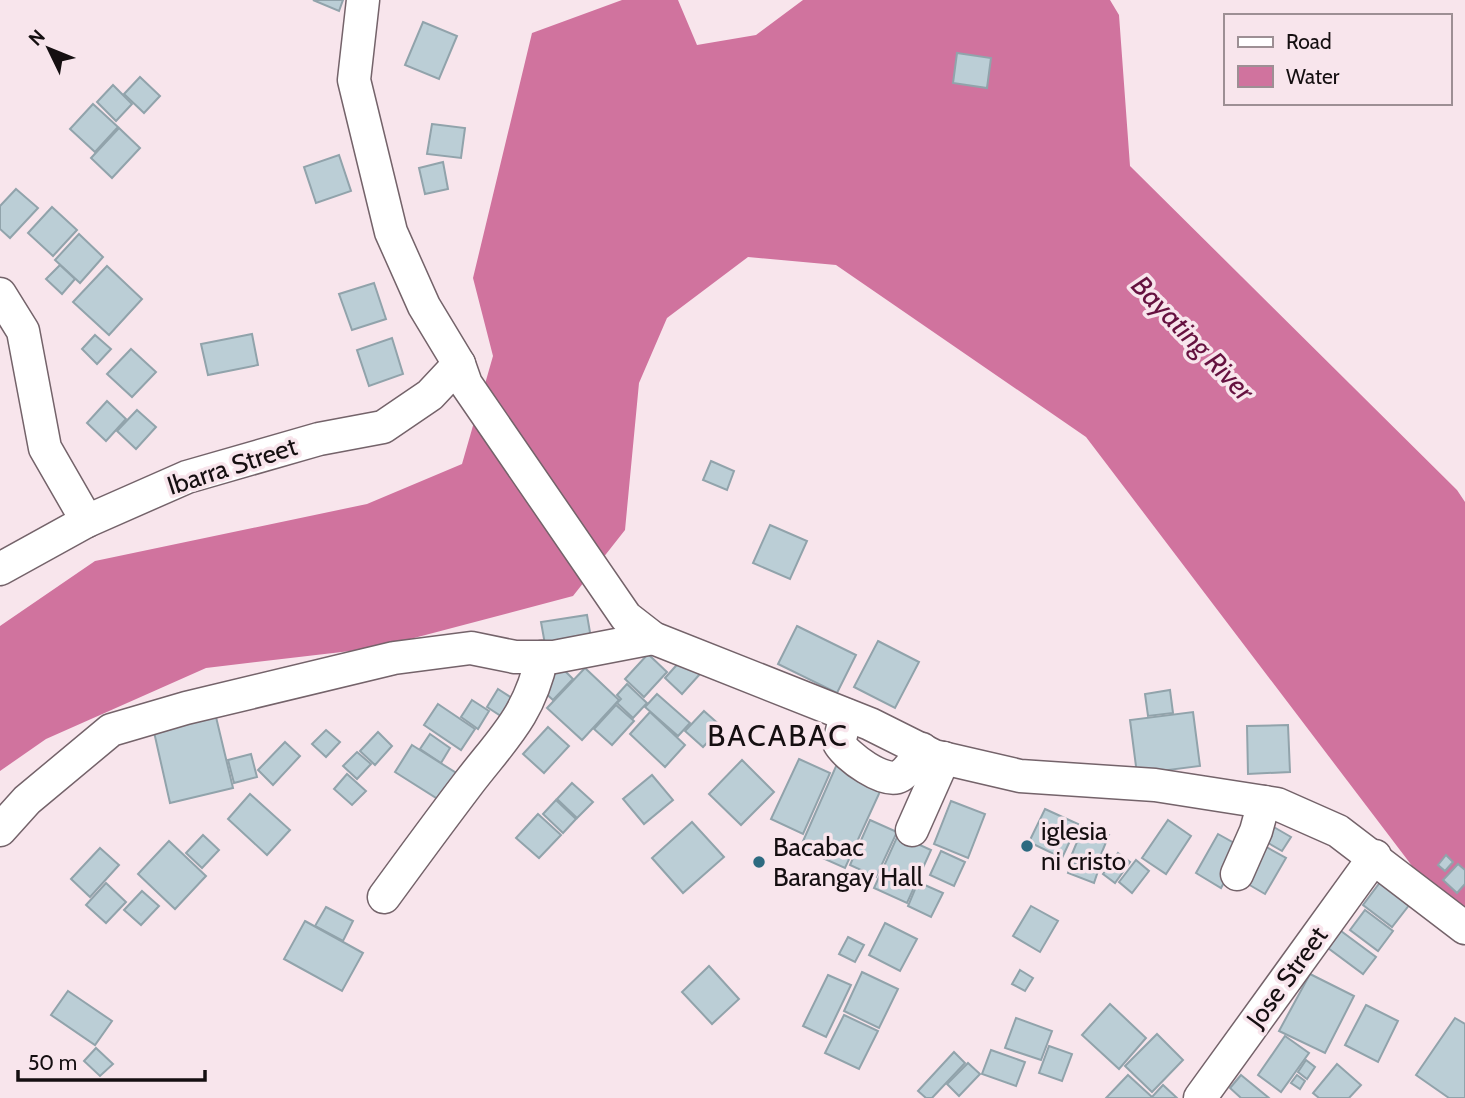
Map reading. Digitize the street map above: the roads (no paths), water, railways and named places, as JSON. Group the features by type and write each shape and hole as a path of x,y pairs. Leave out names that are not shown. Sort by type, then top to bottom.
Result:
{"street":[{"path":"363,0 354,80 391,232 424,306 463,374 626,617 653,638 846,715 933,754 1020,776 1155,785 1277,804 1338,831 1375,856 1465,928"},
{"path":"0,294 23,331 45,448 88,521"},
{"name":"Ibarra Street","path":"0,569 88,521 187,477 319,439 383,426 463,374"},
{"path":"0,830 27,800 111,730 186,708 394,658 471,648 515,657 542,657 653,638"},
{"path":"384,897 485,761 514,727 530,702 542,657"},
{"path":"846,715 839,743 845,754 883,776 894,779 933,754"},
{"path":"912,830 933,754"},
{"path":"1237,874 1256,831 1264,802"},
{"name":"Jose Street","path":"1199,1098 1375,856"}],"water":[{"name":"Bayating River","path":"622,0 678,0 697,45 756,35 803,0 1110,0 1119,15 1130,166 1457,490 1465,502 1465,918 1422,879 1086,437 836,265 748,257 667,318 639,383 625,530 573,596 376,648 206,668 46,739 0,771 0,626 95,561 367,504 462,464 493,356 473,278 532,33"}],"place":[{"name":"iglesia ni cristo","path":"1027,846"},
{"name":"Bacabac Barangay Hall","path":"759,862"}],"district":[{"name":"BACABAC","path":"778,735"}]}
